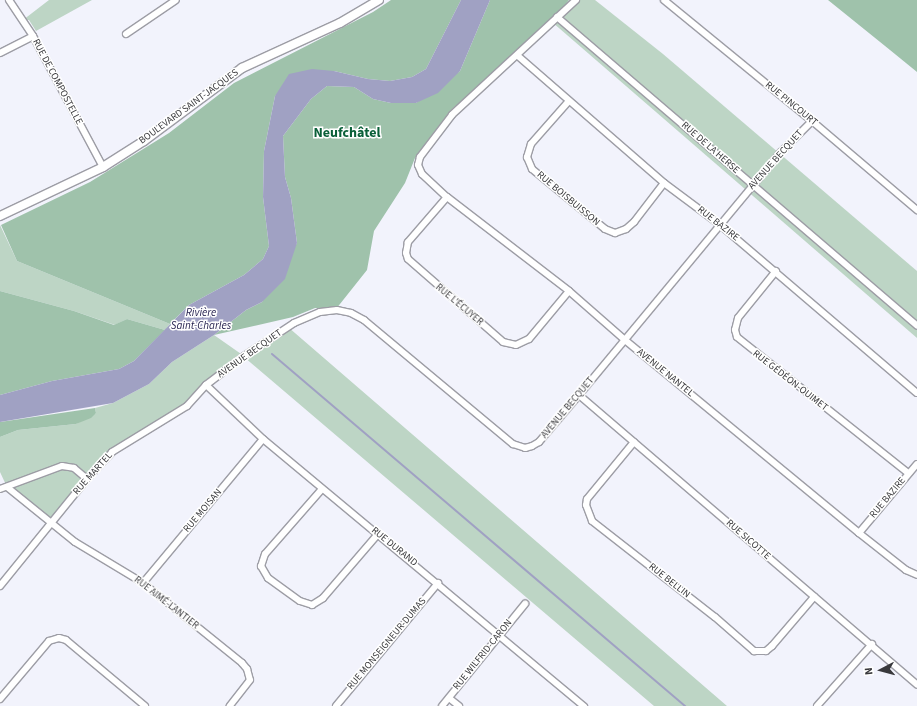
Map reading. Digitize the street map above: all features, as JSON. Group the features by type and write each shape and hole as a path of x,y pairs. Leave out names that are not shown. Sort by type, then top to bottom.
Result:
{"street":[{"name":"RUE DE COMPOSTELLE","path":"9,0 32,36 102,167"},
{"path":"126,34 176,0"},
{"name":"BOULEVARD SAINT-JACQUES","path":"0,216 102,167 144,141 231,75 340,23 379,0"},
{"path":"518,56 576,0"},
{"name":"RUE PINCOURT","path":"664,0 812,121 917,210"},
{"name":"RUE DE LA HERSE","path":"557,17 917,326"},
{"path":"0,54 32,36"},
{"name":"RUE BAZIRE","path":"518,56 568,102 664,183 719,224 776,271 917,392"},
{"name":"AVENUE NANTEL","path":"518,56 452,115 425,149 418,165 428,181 569,291 625,340 859,532 906,570 917,576"},
{"name":"RUE BOISBUISSON","path":"568,102 531,144 526,157 532,169 605,229 615,233 626,229 634,222 664,183"},
{"name":"AVENUE BECQUET","path":"206,385 294,323 320,312 337,310 352,313 364,320 519,447 525,448 539,442 625,340 719,224 812,121"},
{"name":"RUE L'ÉCUYER","path":"447,197 408,242 406,253 408,259 503,342 516,345 529,339 569,291"},
{"name":"RUE GÉDÉON-OUIMET","path":"776,271 738,318 735,330 737,337 908,473"},
{"name":"RUE DURAND","path":"206,385 263,440 499,633 584,706"},
{"name":"RUE MARTEL","path":"0,586 87,479 123,444 167,420 187,406 206,385"},
{"name":"RUE SICOTTE","path":"579,395 814,597 872,644 917,685"},
{"name":"RUE MOISAN","path":"143,583 263,440"},
{"name":"RUE BELLIN","path":"634,442 587,499 587,509 592,521 715,617 754,651 766,651 772,646 814,597"},
{"name":"RUE BAZIRE","path":"859,532 917,464"},
{"path":"0,490 62,466 74,468 87,479"},
{"name":"RUE AIMÉ-LANTIER","path":"7,487 75,542 143,583 247,669 250,680 248,685 230,706"},
{"path":"322,489 265,554 261,566 268,578 300,601 312,605 323,598 378,534"},
{"name":"RUE MONSEIGNEUR-DUMAS","path":"336,706 438,583"},
{"name":"RUE WILFRID-CARON","path":"442,706 499,633 525,604"},
{"path":"0,700 49,641 59,638 66,640 145,706"},
{"path":"817,706 872,644"},
{"path":"449,698 459,706"}],"green space":[{"path":"49,0 92,0 36,31 29,20 23,20"},
{"path":"391,0 461,0 426,69 412,77 390,81 368,79 334,71 275,96 264,151 263,197 269,246 263,259 244,275 189,305 170,324 17,261 1,225 90,182 169,133 234,83 373,12"},
{"path":"490,0 569,0 552,22 451,110 415,158 405,183 374,231 367,270 336,309 315,308 293,317 214,335 246,310 262,302 297,243 291,198 285,177 283,136 311,99 327,86 354,87 373,99 391,103 416,103 460,71"},
{"path":"576,0 595,0 663,54 917,271 917,338 552,22"},
{"path":"828,0 917,0 917,72 890,50"},
{"path":"0,225 17,261 170,324 165,330 127,319 115,325 74,311 0,291"},
{"path":"0,291 74,311 114,325 127,319 165,330 134,361 119,369 52,381 0,395"},
{"path":"288,327 727,706 654,706 244,357 187,406 123,444 51,524 7,487 0,472 0,437 18,430 76,424 96,413 95,408 113,403 149,384 172,362 214,335 244,356"},
{"path":"95,408 96,413 91,418 76,424 18,430 0,437 0,422"}],"water":[{"name":"Rivière Saint-Charles","path":"461,0 490,0 460,71 438,93 416,103 391,103 373,99 354,87 327,86 311,99 283,136 285,177 291,198 297,243 285,279 262,302 246,310 214,335 172,362 149,384 113,403 0,422 0,395 52,381 119,369 134,361 189,305 244,275 263,259 269,246 263,197 264,151 275,96 289,74 312,69 334,71 368,79 390,81 412,77 426,69"}],"waterway":[{"path":"272,354 685,706"}],"district":[{"name":"Neufchâtel","path":"347,133"}]}
